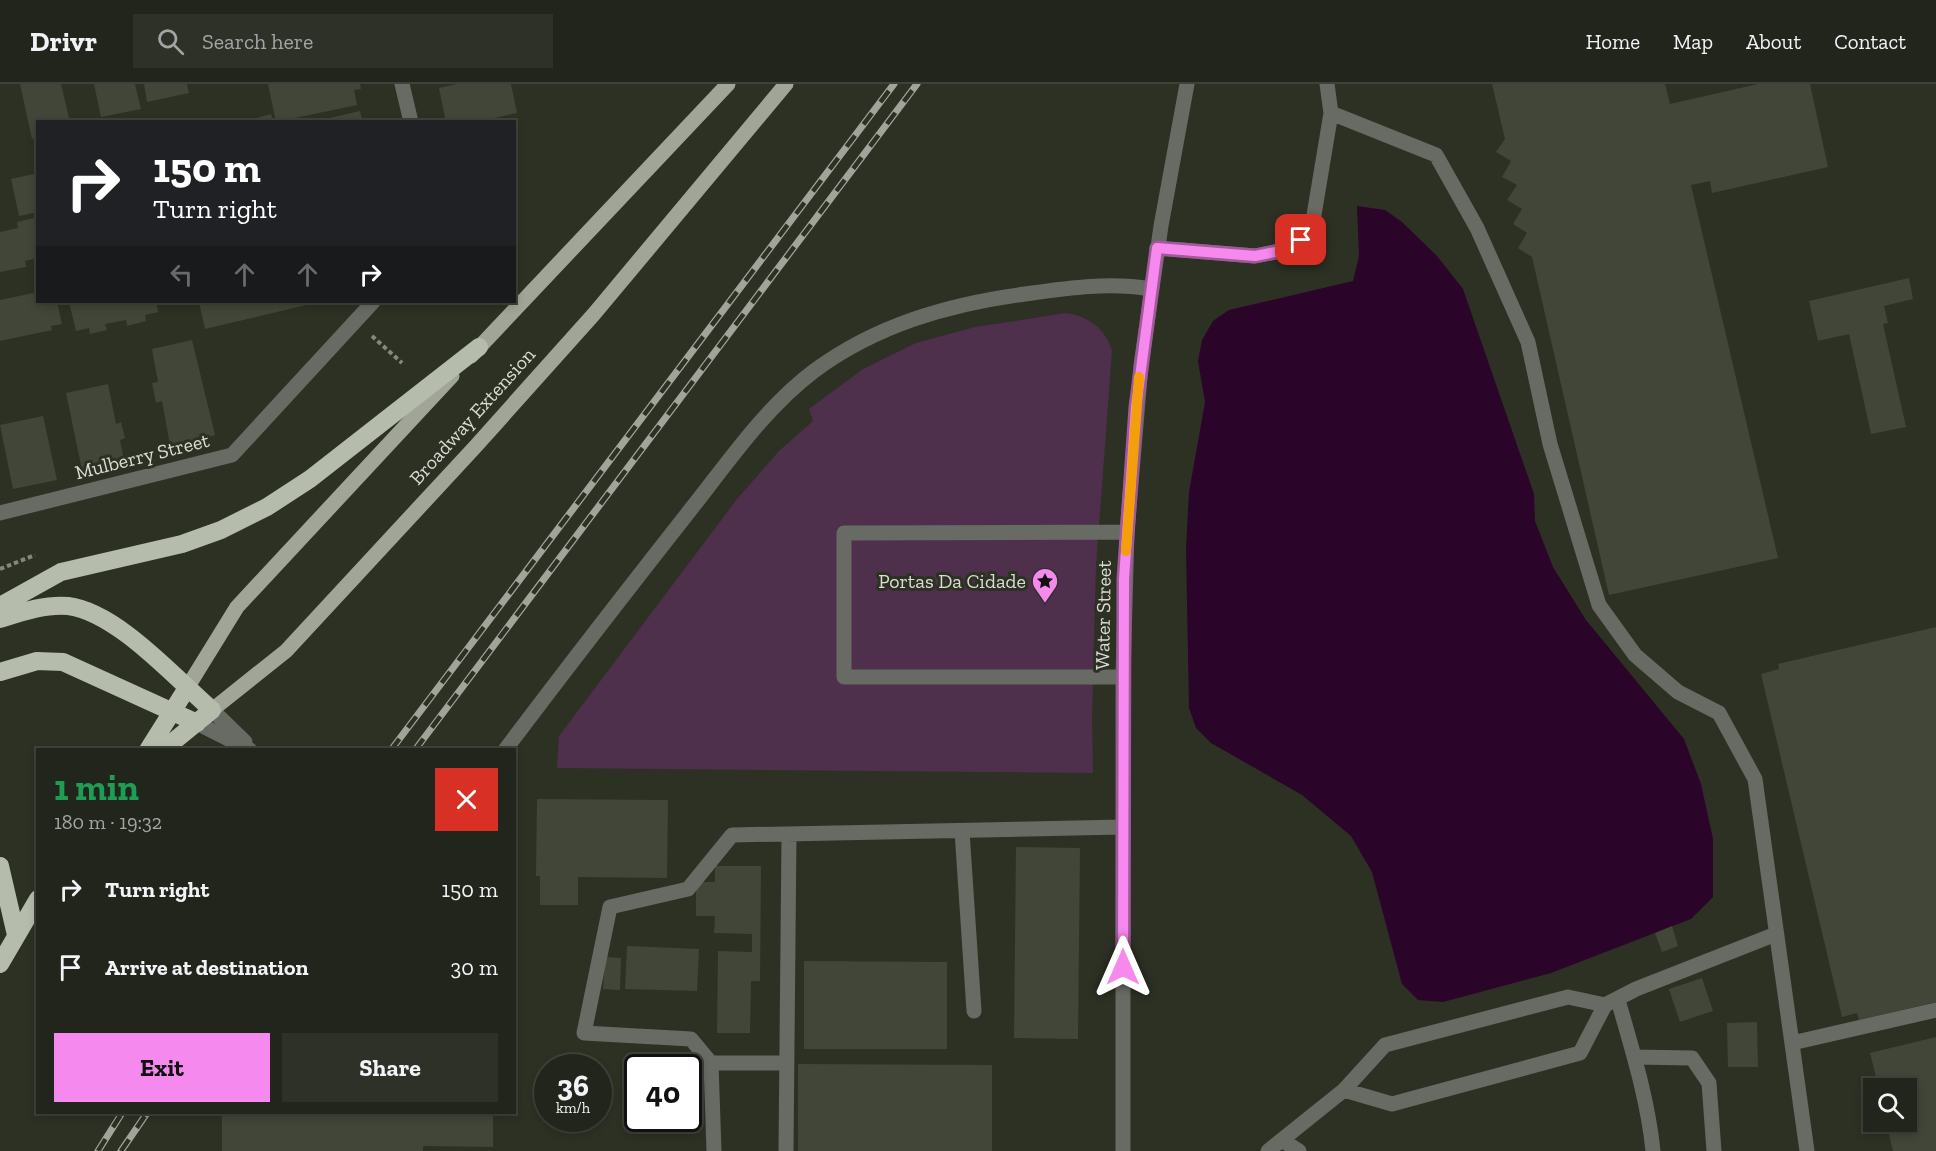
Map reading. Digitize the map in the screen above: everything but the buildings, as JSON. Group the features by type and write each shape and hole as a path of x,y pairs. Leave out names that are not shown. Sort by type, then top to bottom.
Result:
{"highway":[{"path":"0,606 60,572 182,544 221,530 267,507 310,479 479,347"},
{"path":"0,619 46,606 83,609 99,616 129,636 212,710"},
{"path":"0,672 37,661 63,662 196,723"},
{"name":"Broadway Extension","path":"149,748 187,688"},
{"name":"Broadway Extension","path":"165,748 212,710"},
{"path":"0,866 16,935"},
{"path":"0,964 36,902"}],"main road":[{"name":"Broadway Extension","path":"187,688 237,607 728,84"},
{"name":"Broadway Extension","path":"212,710 286,651 476,447 594,314 786,84"}],"street":[{"path":"402,84 411,120"},
{"name":"Water Street","path":"1123,1151 1122,828 1127,532 1136,407 1151,289 1187,84"},
{"path":"1157,248 1255,256 1285,250 1301,240 1313,221 1331,113 1327,84"},
{"path":"1331,113 1436,155 1478,228 1528,342 1550,444 1599,605 1635,655 1678,692 1719,713 1755,779 1807,1151"},
{"path":"506,748 753,431 792,389 815,370 840,354 894,326 920,316 984,300 1092,285 1151,289"},
{"name":"Mulberry Street","path":"0,513 232,455 372,303"},
{"path":"1123,677 844,677 844,533 1127,532"},
{"path":"212,710 250,748"},
{"path":"196,723 248,748"},
{"path":"714,1151 711,1063 692,1039 584,1033 610,907 688,889 732,835 1122,828"},
{"path":"962,831 974,1011"},
{"path":"786,1151 789,834"},
{"path":"1344,1090 1392,1104 1580,1053 1611,1003 1636,989 1776,934"},
{"path":"1268,1151 1344,1090 1385,1045 1568,997 1611,1003"},
{"path":"1611,1003 1634,1057 1651,1130 1653,1151"},
{"path":"1792,1043 1936,1010"},
{"path":"1634,1057 1692,1058 1709,1083 1714,1151"},
{"path":"711,1063 787,1063"},
{"path":"1282,1140 1299,1151"}],"path":[{"path":"356,321 402,363"}],"shaded area":[{"path":"1357,206 1385,210 1402,222 1437,256 1463,289 1534,494 1535,521 1553,567 1586,620 1684,739 1701,784 1713,839 1713,897 1691,919 1551,973 1443,1002 1418,1000 1402,984 1372,872 1351,836 1302,795 1211,743 1196,728 1189,708 1186,548 1189,492 1205,402 1198,361 1202,340 1213,321 1229,310 1353,281 1359,256"},
{"path":"1066,313 1082,317 1095,325 1105,336 1112,351 1096,566 1093,773 557,768 559,736 737,499 779,451 813,421 809,409 863,369 916,343 975,327"}],"railway":[{"path":"393,748 894,84"},
{"path":"417,748 917,84"},
{"path":"98,1151 121,1114"},
{"path":"121,1151 146,1114"}],"slow traffic":[{"path":"1126,551 1139,377"}],"place":[{"name":"Portas Da Cidade","path":"1045,604"}],"route":[{"path":"1123,967 1124,579 1136,407 1157,248 1255,256 1285,250 1301,240"}]}
